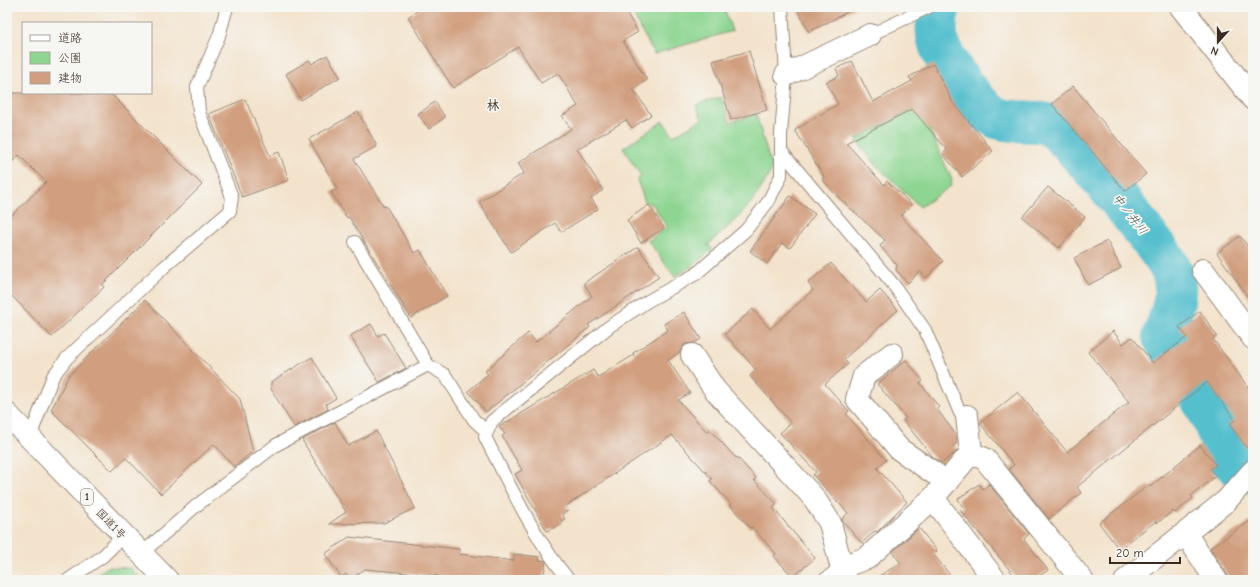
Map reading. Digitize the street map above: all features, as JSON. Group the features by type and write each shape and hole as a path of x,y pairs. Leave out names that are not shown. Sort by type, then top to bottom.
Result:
{"main road":[{"path":"1181,7 1253,99"},
{"path":"786,75 870,35"},
{"path":"1203,270 1253,338"},
{"path":"892,354 864,376 856,399 899,449 947,482"},
{"path":"692,355 715,390 814,498 830,523 837,576 867,558 933,498 947,482 971,452 967,416"},
{"name":"国道1号","path":"7,414 167,580"},
{"path":"971,452 985,459 1082,580"},
{"path":"1126,580 1226,501 1248,476"},
{"path":"933,498 995,580"},
{"path":"1185,533 1216,580"}],"lane":[{"path":"30,437 53,376 67,358 163,268 230,211 232,197 199,112 197,86 218,36 227,7"},
{"path":"569,580 554,562 505,477 485,437 492,421 610,326 648,301 696,274 746,230 768,202 782,176 781,134 786,75 782,7"},
{"path":"870,35 929,7"},
{"path":"782,153 893,284 925,330 960,413 967,416"},
{"path":"355,242 428,365 445,375 474,420 487,432"},
{"path":"141,554 196,506 276,445 428,365"},
{"path":"68,580 103,556 123,536"}],"green space":[{"path":"629,7 724,7 732,31 654,54"},
{"path":"721,97 730,122 756,114 772,169 765,182 744,211 708,245 713,249 675,277 648,241 667,227 653,205 645,202 637,180 641,176 623,148 663,121 673,136 702,119 696,105"},
{"path":"919,106 952,180 951,186 920,207 875,164 856,139"},
{"path":"108,567 130,568 141,580 88,580"}],"building":[{"path":"423,7 623,7 638,32 623,41 647,80 633,89 651,115 632,128 626,120 577,149 603,190 591,198 598,209 561,232 555,223 511,252 479,202 524,173 518,163 571,129 562,116 578,106 558,73 541,83 518,47 453,88 408,17"},
{"path":"796,7 857,7 809,32"},
{"path":"749,51 767,110 731,120 713,61"},
{"path":"327,55 340,77 301,100 286,74 309,60 312,64"},
{"path":"852,61 873,102 912,81 909,77 933,64 952,101 993,151 962,177 943,154 947,150 912,109 846,143 884,185 887,181 912,205 901,216 943,261 926,278 920,271 908,283 896,270 897,265 880,246 885,240 835,194 822,179 824,177 795,130 838,104 826,82 839,76 836,69"},
{"path":"1073,86 1146,174 1125,191 1052,104"},
{"path":"7,93 111,94 202,185 102,285 104,287 52,337 7,291 7,220 46,182 19,155 7,167"},
{"path":"245,99 270,156 279,152 289,180 242,197 209,114"},
{"path":"435,102 445,117 429,129 418,114"},
{"path":"358,112 377,146 354,159 384,207 386,206 414,253 420,250 447,296 411,318 349,217 347,218 331,192 337,189 309,139"},
{"path":"1048,187 1085,217 1059,248 1022,217"},
{"path":"790,196 815,214 790,248 782,243 767,264 750,251"},
{"path":"649,205 664,228 641,243 627,220"},
{"path":"1240,236 1253,253 1253,304 1217,253"},
{"path":"1107,241 1121,268 1088,285 1074,258"},
{"path":"638,247 659,277 588,325 590,327 486,412 468,391 488,374 485,371 528,333 536,342 592,296 584,283"},
{"path":"831,263 866,302 880,290 898,310 844,359 848,364 825,384 849,411 846,414 886,460 877,468 907,502 877,532 875,531 862,543 843,522 842,519 848,513 813,475 816,472 780,433 791,423 750,376 756,370 725,334 753,309 770,329 813,290 808,283"},
{"path":"145,300 240,399 253,451 234,467 214,444 161,494 126,458 112,471 51,410 69,375"},
{"path":"1200,311 1217,336 1213,339 1253,394 1253,456 1229,424 1235,420 1207,382 1077,487 1081,493 1049,519 1009,469 1014,465 980,423 1018,392 1067,452 1129,402 1088,352 1113,331 1123,344 1132,337 1153,363 1187,337 1179,327"},
{"path":"684,312 701,339 694,343 685,344 680,352 668,360 690,393 678,400 707,432 709,429 756,478 754,480 777,504 773,508 815,558 793,577 774,556 776,554 752,527 750,528 710,481 712,479 672,435 566,506 568,510 562,514 565,519 561,521 563,523 547,531 515,474 522,470 502,436 505,434 499,427 593,370 598,377 634,355 633,353 668,330 664,324"},
{"path":"371,324 378,336 384,333 406,368 379,382 350,336"},
{"path":"312,357 336,398 326,404 328,409 294,427 271,389 271,382"},
{"path":"906,360 923,381 920,383 939,407 937,409 956,435 957,443 953,446 957,451 942,463 933,457 903,420 906,418 877,384"},
{"path":"335,422 348,446 376,431 415,508 384,523 329,524 346,512 302,440"},
{"path":"1200,445 1216,465 1210,469 1216,476 1191,496 1193,498 1175,513 1173,511 1157,523 1156,521 1119,549 1099,523 1149,485 1150,487"},
{"path":"979,484 983,489 989,484 1029,534 1024,539 1048,570 1034,580 1018,580 960,510 963,507 958,499"},
{"path":"1253,519 1253,580 1231,580 1210,548"},
{"path":"919,528 937,551 933,554 954,580 872,580 901,563 892,552"},
{"path":"349,537 459,549 459,554 514,561 514,554 540,557 539,560 546,561 543,580 438,580 438,576 365,569 350,579 346,574 341,577 325,554"}],"waterway":[{"name":"中ノ井川","path":"940,7 936,25 940,47 953,70 970,94 989,113 997,118 1011,121 1046,124 1055,129 1068,141 1108,187 1166,260 1173,275 1175,290 1171,314 1163,337 1189,377 1212,418 1225,453 1237,466 1253,473"}],"district":[{"name":"林","path":"493,105"}]}
